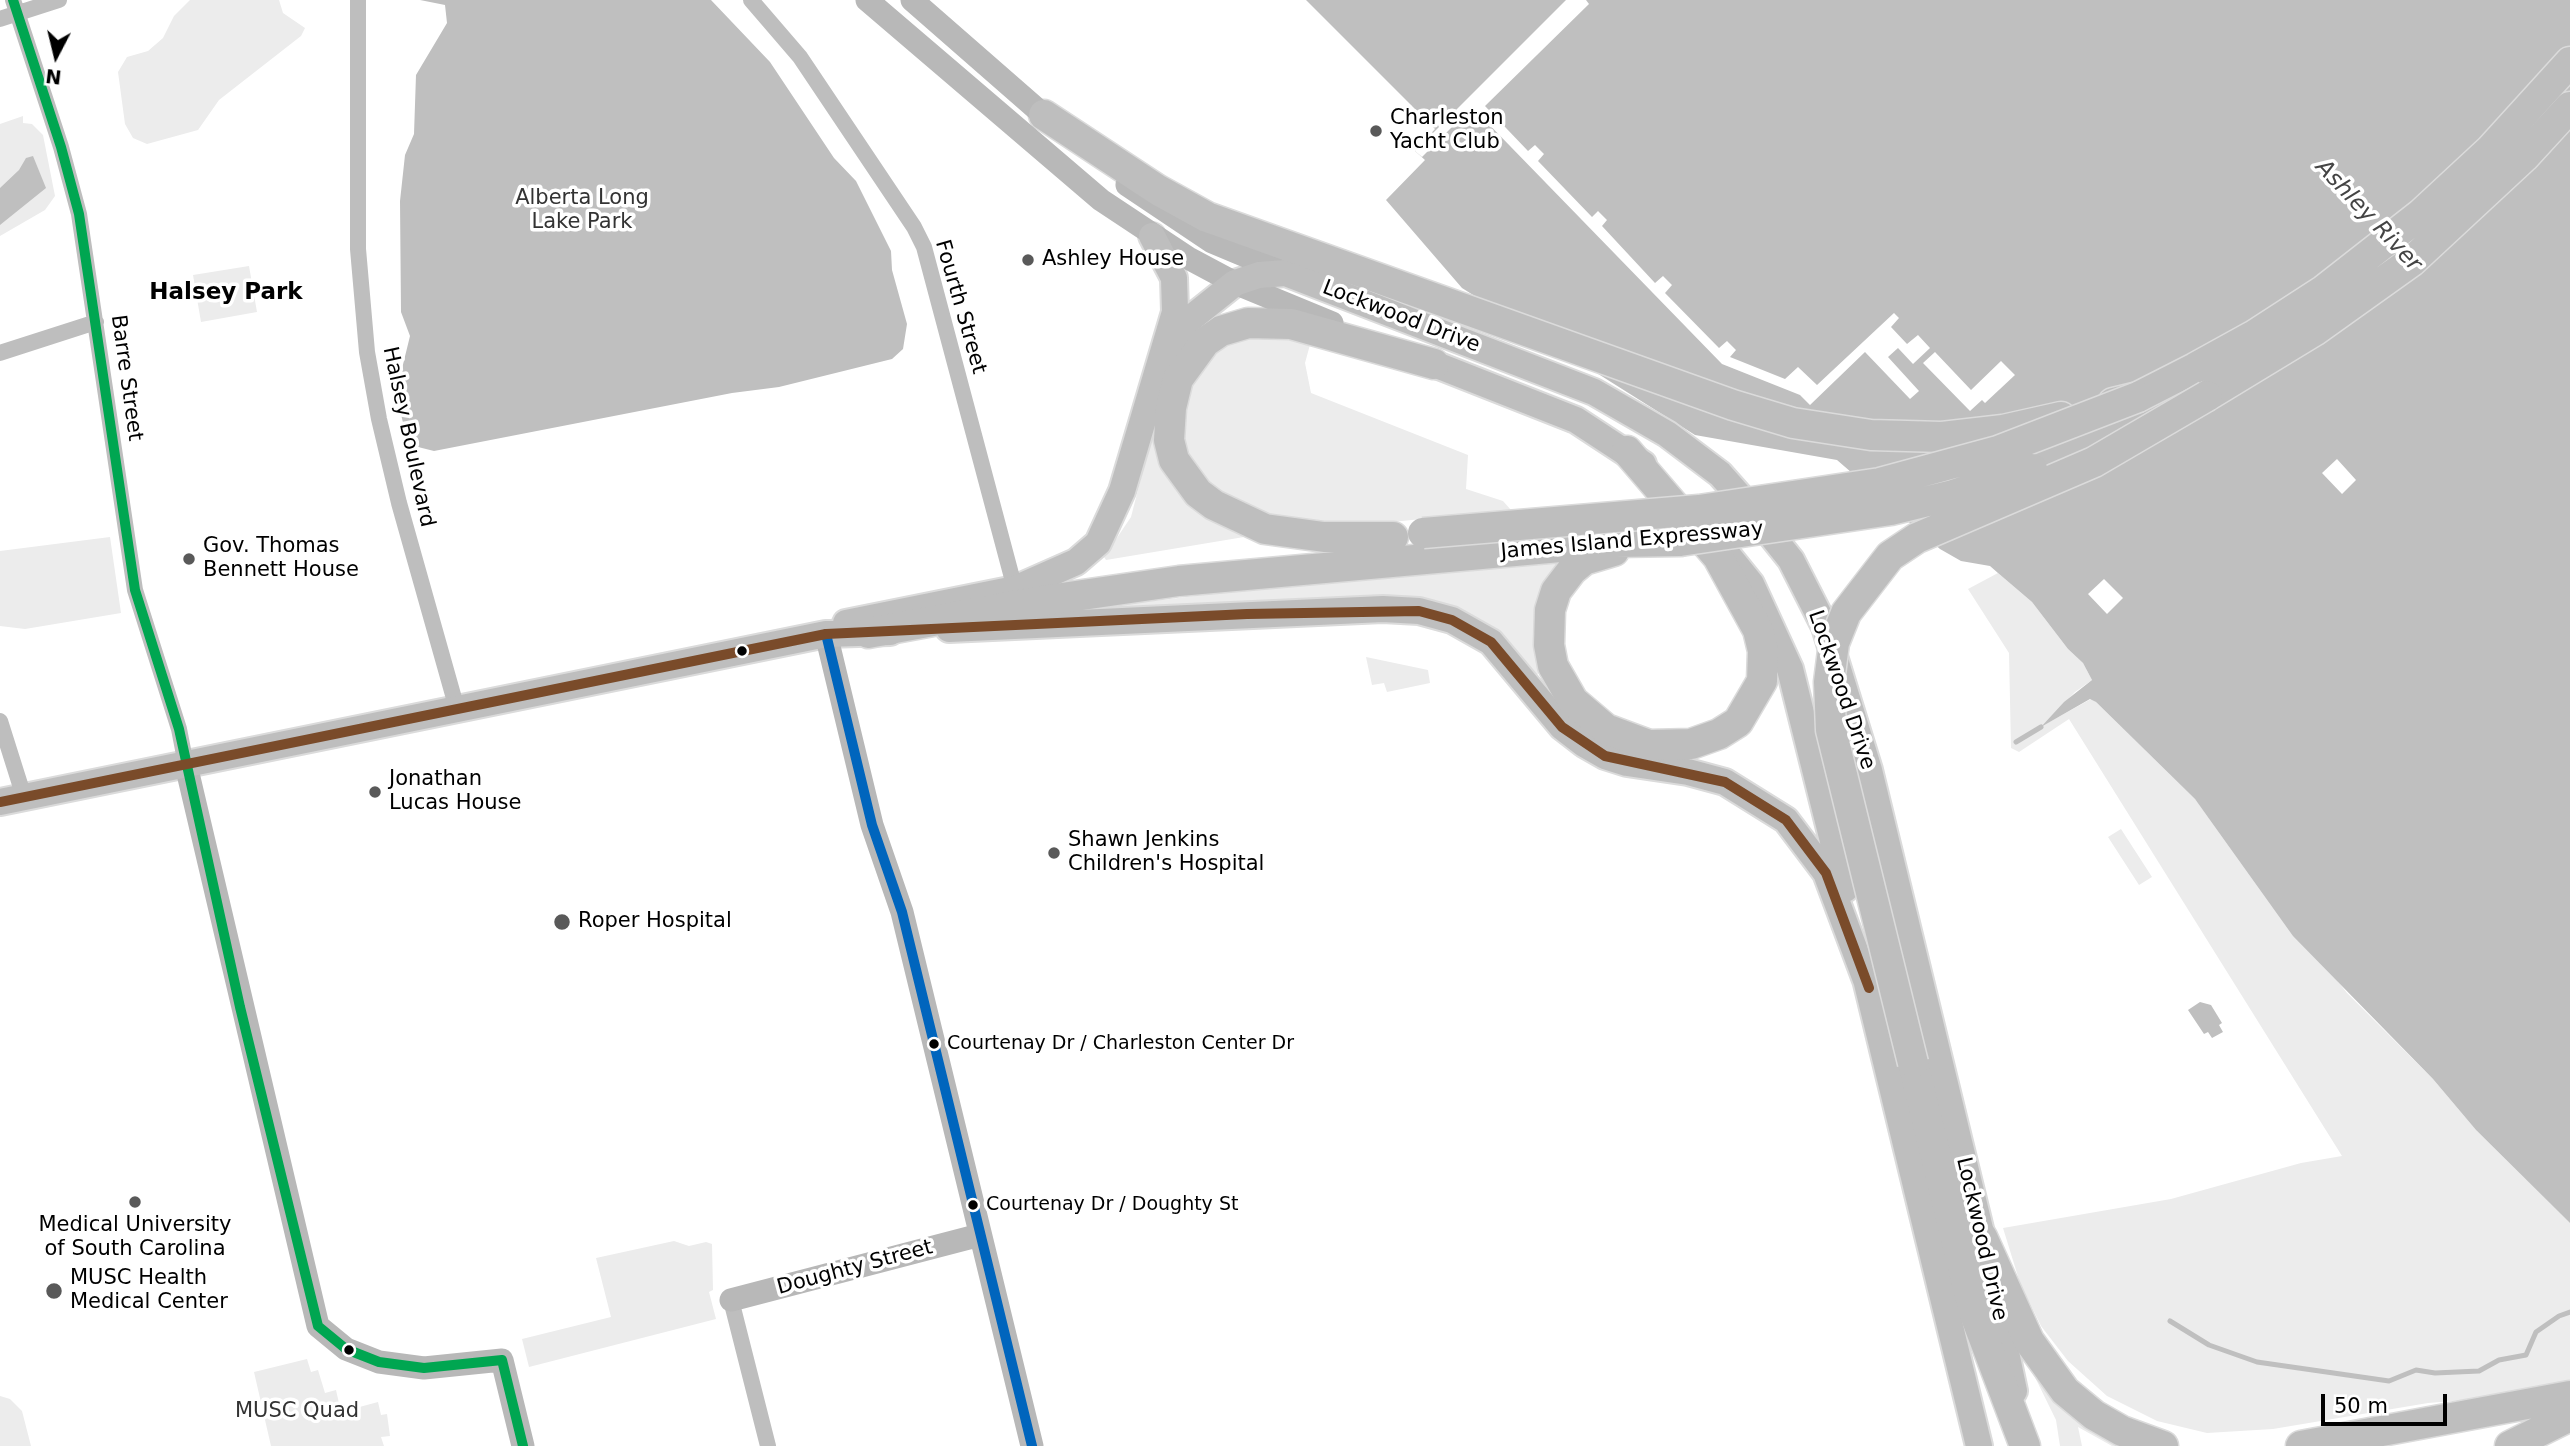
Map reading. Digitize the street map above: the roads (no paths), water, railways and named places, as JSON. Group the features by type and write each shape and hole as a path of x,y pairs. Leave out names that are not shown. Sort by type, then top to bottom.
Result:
{"highway":[{"name":"James Island Expressway","path":"868,633 1041,601 1880,484 1998,451 2137,397 2253,336 2324,290 2421,214 2490,150 2570,62"},
{"name":"James Island Expressway","path":"1015,589 1393,537 1423,546 1680,541 1832,522 1953,495 2068,456 2207,396 2303,338 2413,261 2524,157 2570,107"},
{"path":"1044,116 1158,190 1207,217 1371,291 1793,424 1835,432 1942,437 2026,425 2137,397"},
{"path":"1393,537 1298,534 1265,529 1240,520 1198,493 1174,460 1169,440 1171,408 1178,379 1205,342 1221,331 1248,323 1271,321 1354,337 1434,364"},
{"path":"2025,1446 1974,1312 1831,730 1829,682 1835,643 1846,613 1890,556 1917,538 2094,462 2207,396"},
{"path":"1628,451 1718,557 1758,630 1763,652 1762,681 1738,722 1719,734 1691,744 1649,745 1606,729 1573,701 1553,666 1549,645 1550,610 1556,591 1584,559 1614,551 1680,541"},
{"path":"1982,1237 2028,1341 2065,1391 2094,1415 2122,1431 2163,1446"},
{"path":"2297,1445 2570,1396"},
{"path":"2510,1446 2570,1416"}],"main road":[{"path":"826,634 863,617 1015,589 1076,562 1098,543 1122,491 1166,350 1175,312 1174,278 1152,236"},
{"path":"1166,350 1185,323 1235,283 1259,275 1286,273"},
{"name":"Lockwood Drive","path":"1286,273 1371,291 1594,392 1667,433 1720,474 1791,561 1825,628 1876,797 1982,1237 2025,1446"},
{"name":"Lockwood Drive","path":"1434,364 1576,420 1628,451 1676,491 1751,584 1790,669 1805,724 1979,1446"},
{"path":"12,799 826,634 1382,609 1419,611 1452,620 1491,642 1562,727 1605,756 1627,763 1688,772 1725,782 1786,820 1826,873 1868,988"},
{"path":"1947,1308 1996,1446"}],"street":[{"path":"0,19 15,7 59,0"},
{"name":"Halsey Boulevard","path":"358,0 358,249 367,352 379,419 399,503 457,709"},
{"name":"Fourth Street","path":"751,0 800,57 914,227 924,247 1015,589"},
{"name":"Lockwood Drive","path":"867,0 1041,151 1101,200 1152,236 1235,283 1354,337"},
{"name":"Lockwood Drive","path":"912,0 1113,176 1162,212 1212,242 1286,273"},
{"name":"Barre Street","path":"15,7 79,214 135,590 179,729 186,765"},
{"path":"0,353 96,322"},
{"path":"826,634 872,825 902,912 1032,1446"},
{"path":"0,721 12,799"},
{"path":"186,765 318,1326 346,1349 379,1362 424,1368 502,1360 523,1446"},
{"name":"Doughty Street","path":"731,1300 980,1235"},
{"path":"731,1300 768,1446"}],"water":[{"name":"Alberta Long Lake Park","path":"420,0 711,0 770,62 834,158 856,181 891,251 892,270 907,324 903,349 892,359 779,387 732,393 434,451 418,447 404,427 396,393 410,336 401,312 400,201 405,155 414,134 416,75 447,23 445,5"},
{"name":"Ashley River","path":"1306,0 2570,0 2570,1223 2476,1130 2433,1079 2293,936 2195,799 2096,702 2090,699 2041,727 2064,702 2092,680 2083,663 2068,649 2032,602 1990,566 1961,561 1940,549 1837,460 1695,435 1462,288 1386,200 1425,160 1415,151 1435,129"},
{"path":"33,156 46,188 0,225 0,188 19,170 26,158"},
{"path":"2200,1002 2211,1005 2222,1023 2219,1025 2223,1032 2212,1038 2208,1032 2204,1034 2188,1010"}],"waterway":[{"path":"2016,742 2041,727"},
{"path":"2170,1321 2209,1345 2257,1362 2389,1381 2416,1370 2435,1373 2479,1371 2499,1360 2526,1355 2536,1332 2559,1316 2570,1312"}],"place":[{"name":"Charleston Yacht Club","path":"1376,131"},
{"name":"Ashley House","path":"1028,260"},
{"name":"Gov. Thomas Bennett House","path":"189,559"},
{"name":"Jonathan Lucas House","path":"375,792"},
{"name":"Shawn Jenkins Children's Hospital","path":"1054,853"},
{"name":"Roper Hospital","path":"562,922"},
{"name":"Courtenay Dr / Charleston Center Dr","path":"934,1044"},
{"name":"Medical University of South Carolina","path":"135,1202"},
{"name":"Courtenay Dr / Doughty St","path":"973,1205"},
{"name":"MUSC Health Medical Center","path":"54,1291"}],"district":[{"name":"Halsey Park","path":"226,293"}],"park label":[{"name":"MUSC Quad","path":"297,1412"}]}
